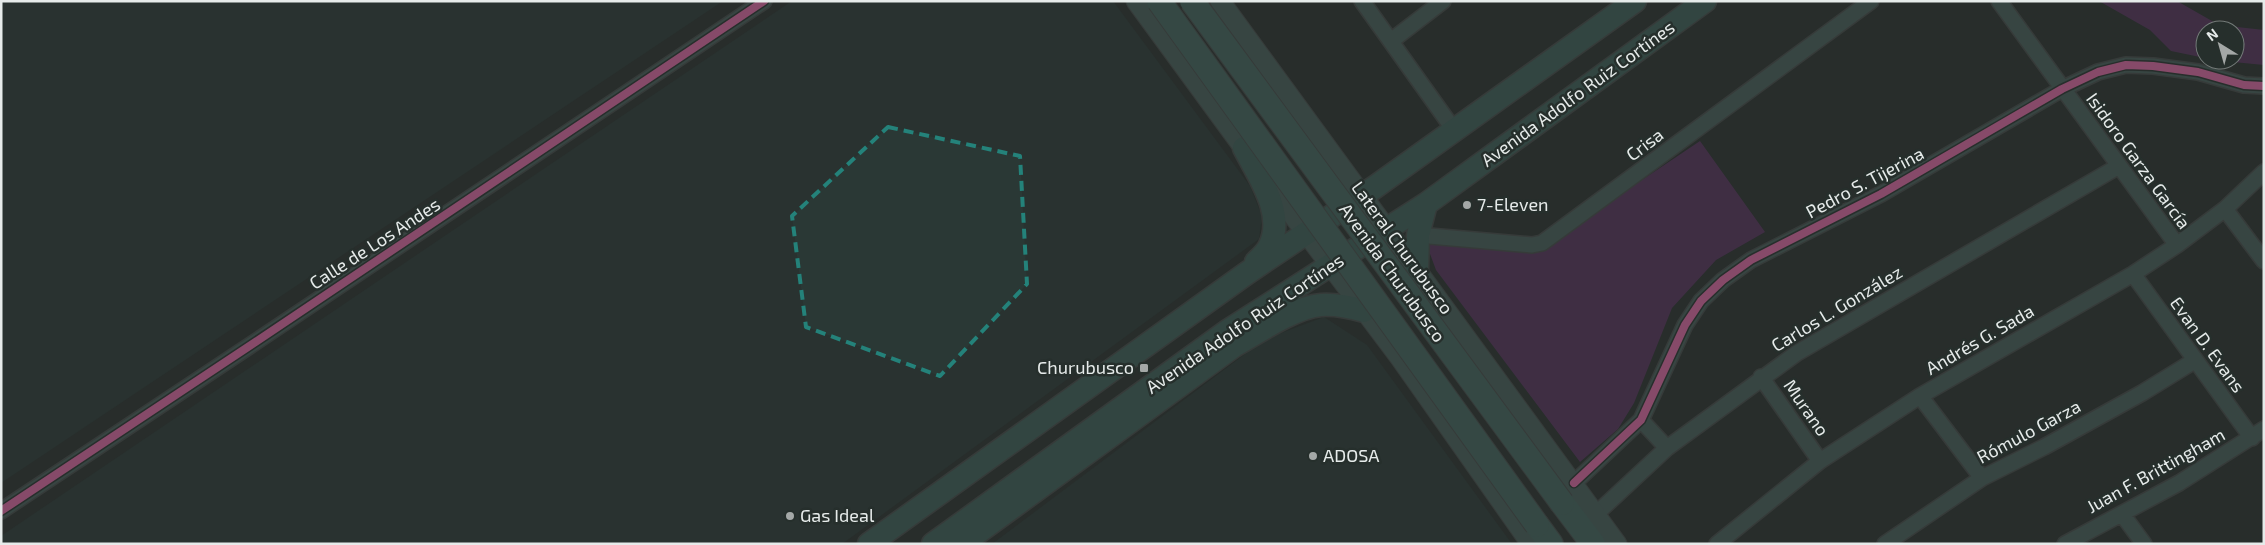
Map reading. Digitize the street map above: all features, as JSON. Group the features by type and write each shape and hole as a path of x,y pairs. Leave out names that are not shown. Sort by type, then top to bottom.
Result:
{"highway":[{"name":"Avenida Churubusco","path":"1159,1 1534,534 1551,544"},
{"name":"Avenida Churubusco","path":"1192,1 1593,544"}],"main road":[{"path":"868,544 1247,273 1363,195 1634,1"},
{"name":"Avenida Adolfo Ruiz Cortínes","path":"933,544 1229,330 1426,204 1705,1"},
{"path":"1244,148 1267,194 1275,215 1274,234 1268,248 1247,273"},
{"path":"1417,270 1418,235 1426,204"},
{"path":"962,544 1220,357 1265,328 1292,314 1320,305 1342,306 1364,311"}],"street":[{"name":"Calle de Los Andes","path":"1,511 335,287 490,187 764,1"},
{"path":"1136,1 1330,267 1534,534"},
{"name":"Lateral Churubusco","path":"1220,1 1618,544"},
{"path":"1362,1 1454,130"},
{"path":"1391,41 1443,1"},
{"name":"Crisa","path":"1418,235 1532,244 1542,243 1871,1"},
{"name":"Isidoro Garza García","path":"1999,1 2177,245"},
{"name":"Pedro S. Tijerina","path":"1574,483 1641,420 1685,325 1701,301 1723,280 1751,260 1881,194 2062,89 2098,72 2126,65 2153,66 2198,72 2244,85 2264,86"},
{"path":"1244,148 1298,108"},
{"path":"1276,193 1332,153"},
{"name":"Carlos L. González","path":"1596,514 1668,448 1761,377 1797,353 2119,166"},
{"name":"Andrés G. Sada","path":"1717,544 1820,461 1920,396 2133,274 2177,245 2226,209 2264,172"},
{"path":"2226,209 2264,261"},
{"name":"Evan D. Evans","path":"2133,274 2194,361 2258,434"},
{"name":"Rómulo Garza","path":"1885,544 1982,478 2044,447 2142,393 2194,361"},
{"name":"Murano","path":"1761,377 1820,461"},
{"path":"1920,396 1982,478"},
{"path":"1641,420 1668,448"},
{"name":"Juan F. Brittingham","path":"2065,544 2179,483 2258,434"},
{"path":"2122,514 2144,544"}],"highlighted area":[{"path":"888,127 1020,156 1027,284 940,376 806,327 792,216"}],"shaded area":[{"path":"1,1 723,1 1,483"},
{"path":"792,1 1113,1 1250,186 1262,216 1259,239 842,544 1,544 1,536"},
{"path":"2099,1 2177,1 2210,20 2195,20 2195,56 2171,51 2150,30"},
{"path":"2245,28 2264,30 2264,65 2245,63"},
{"path":"1700,141 1765,232 1716,260 1672,308 1634,403 1618,429 1580,462 1436,270 1426,243 1535,252"},
{"path":"1324,317 1367,345 1512,544 992,544 1265,339"}],"cycle path":[{"path":"1,511 764,1"},
{"path":"1574,483 1641,420 1685,325 1701,301 1723,280 1751,260 1881,194 2062,89 2098,72 2126,65 2153,66 2198,72 2244,85 2264,86"}],"place":[{"name":"7-Eleven","path":"1467,205"},
{"name":"Churubusco","path":"1144,368"},
{"name":"ADOSA","path":"1313,456"},
{"name":"Gas Ideal","path":"790,516"}]}
